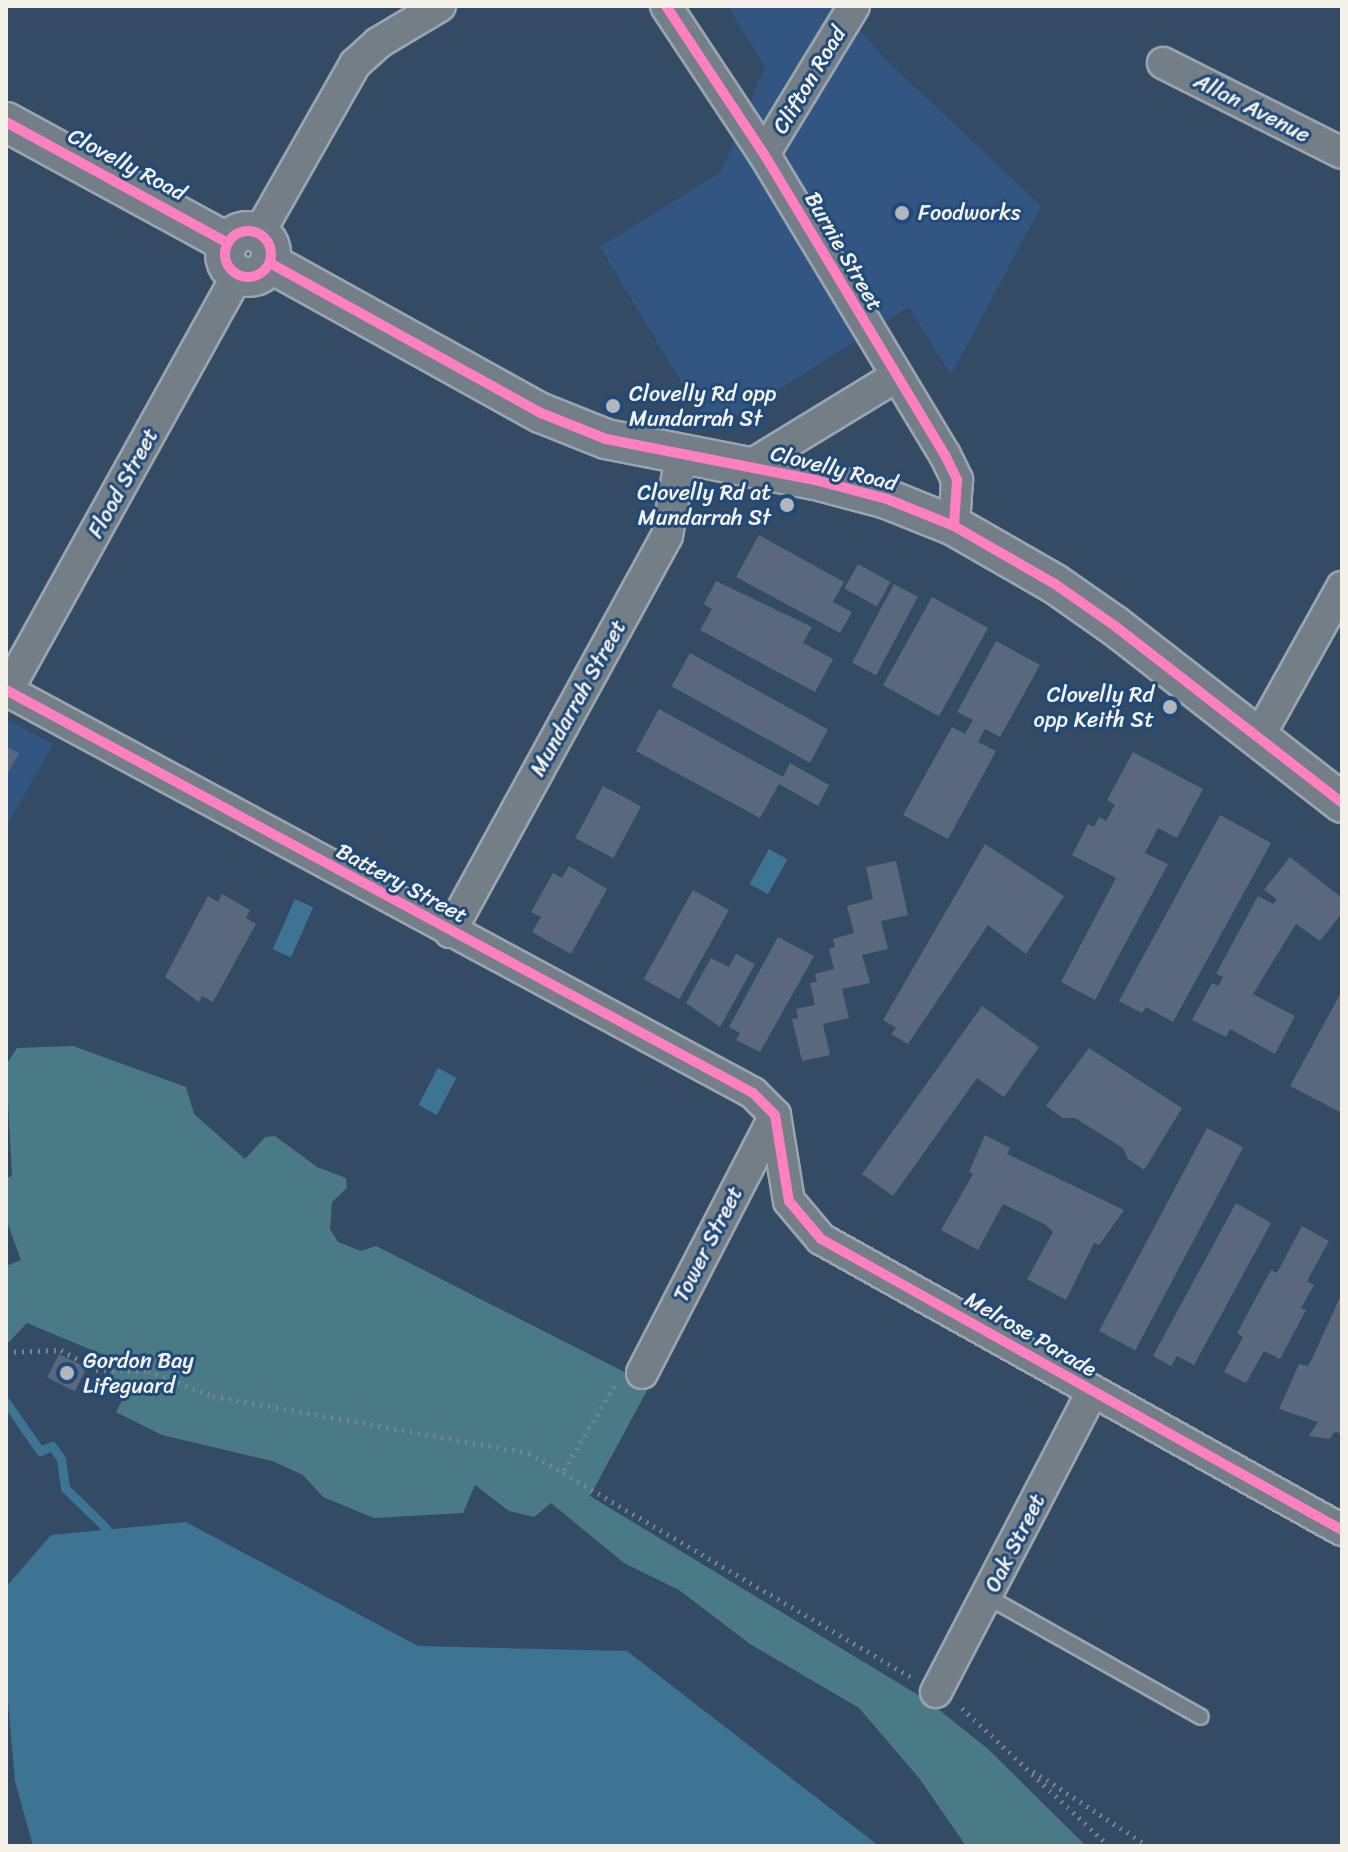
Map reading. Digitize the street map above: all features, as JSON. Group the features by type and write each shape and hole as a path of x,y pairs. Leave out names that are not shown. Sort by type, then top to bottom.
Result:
{"street":[{"name":"Flood Street","path":"7,691 355,64 378,43 440,6"},
{"name":"Burnie Street","path":"666,6 764,154 957,480 954,526"},
{"name":"Clifton Road","path":"764,154 854,6"},
{"name":"Allan Avenue","path":"1163,63 1342,153"},
{"name":"Clovelly Road","path":"6,122 541,413 606,439 887,499 954,526 1055,584 1342,803"},
{"path":"746,468 895,377"},
{"name":"Mundarrah Street","path":"450,932 667,536 681,456"},
{"path":"1258,738 1342,587"},
{"name":"Battery Street","path":"7,691 753,1093 775,1115"},
{"name":"Tower Street","path":"642,1373 775,1115"},
{"name":"Melrose Parade","path":"775,1115 789,1201 804,1225 1092,1392 1342,1530"},
{"name":"Oak Street","path":"936,1692 1092,1392"}],"lane":[{"path":"988,1597 1201,1717"}],"path":[{"path":"6,1352 61,1350 96,1370 148,1371 213,1396 529,1453 564,1470 963,1709 1109,1846"},
{"path":"564,1470 608,1393"},
{"path":"1023,1764 1148,1846"}],"shaded area":[{"path":"728,6 839,6 886,60 1041,206 951,375 909,307 735,417 699,411 600,247 721,172 765,67"},
{"path":"6,719 53,744 6,827"},
{"path":"769,849 787,859 768,894 750,884"},
{"path":"295,899 313,907 291,957 273,949"},
{"path":"438,1068 457,1078 437,1115 418,1105"},
{"path":"186,1522 418,1646 627,1651 879,1846 33,1846 15,1781 6,1680 6,1587 51,1535"}],"green space":[{"path":"73,1046 186,1087 194,1114 245,1159 265,1137 275,1136 317,1167 346,1178 347,1188 332,1202 330,1229 338,1242 361,1251 376,1246 650,1385 590,1496 928,1701 988,1749 1086,1846 966,1846 919,1778 859,1708 750,1644 679,1590 624,1563 551,1503 534,1517 509,1511 475,1485 463,1513 374,1518 323,1497 303,1475 272,1461 162,1435 116,1412 123,1399 107,1386 113,1359 27,1323 6,1345 6,1266 21,1260 6,1219 6,1178 12,1176 6,1065 17,1048"}],"building":[{"path":"759,535 844,582 833,602 852,612 840,633 736,577"},
{"path":"858,564 890,582 877,606 844,588"},
{"path":"716,581 812,627 803,643 833,659 815,692 700,630 712,609 704,604"},
{"path":"894,584 918,597 876,675 852,663"},
{"path":"932,597 988,628 939,716 883,685"},
{"path":"996,641 1040,665 1000,737 985,729 978,742 996,751 948,839 903,815 952,727 965,734 973,720 957,712"},
{"path":"690,653 828,730 810,763 672,686"},
{"path":"659,709 783,777 790,763 829,785 818,806 779,784 760,818 636,751"},
{"path":"6,746 19,753 6,776"},
{"path":"1133,752 1203,789 1177,838 1158,828 1145,853 1168,864 1095,1000 1061,982 1116,878 1072,855 1088,824 1094,827 1099,817 1106,821 1115,805 1107,800"},
{"path":"603,786 641,806 613,858 575,838"},
{"path":"1220,815 1271,843 1173,1022 1146,1007 1142,1013 1119,1001"},
{"path":"985,844 1064,896 1026,954 988,925 908,1044 891,1034 896,1028 883,1020"},
{"path":"1290,857 1342,898 1342,913 1320,941 1296,924 1253,994 1295,1016 1275,1054 1230,1029 1226,1037 1192,1020 1212,983 1218,986 1223,977 1216,974 1258,896 1273,904 1277,899 1264,890"},
{"path":"896,861 908,915 881,921 888,949 862,955 870,983 842,989 849,1018 823,1024 830,1055 802,1061 792,1019 798,1018 796,1009 815,1005 810,983 817,982 815,974 834,969 829,949 835,947 833,939 854,933 847,906 873,899 866,867"},
{"path":"569,866 607,889 571,954 532,932 541,917 531,912 553,873 562,878"},
{"path":"693,890 729,910 679,999 644,979"},
{"path":"222,894 250,910 246,918 256,924 213,1002 202,996 199,1002 165,977 208,896 218,902"},
{"path":"778,937 814,956 760,1052 736,1040 740,1033 729,1027"},
{"path":"736,954 755,964 720,1027 686,1003 711,958 729,967"},
{"path":"1342,991 1342,1108 1340,1112 1290,1086"},
{"path":"982,1006 1039,1047 1004,1097 977,1078 893,1196 862,1174"},
{"path":"1089,1048 1182,1108 1144,1170 1128,1159 1123,1148 1075,1118 1063,1118 1046,1106"},
{"path":"1207,1128 1243,1147 1135,1350 1099,1331"},
{"path":"985,1135 1010,1148 1007,1154 1124,1210 1099,1245 1094,1243 1066,1300 1027,1279 1053,1232 1046,1225 1003,1204 978,1250 941,1230 973,1174 969,1172"},
{"path":"1236,1203 1271,1223 1194,1365 1177,1356 1171,1366 1153,1356"},
{"path":"1302,1226 1329,1241 1307,1281 1314,1285 1301,1308 1306,1310 1280,1359 1264,1351 1246,1383 1224,1372 1243,1337 1237,1333 1271,1270 1277,1273"},
{"path":"1342,1293 1342,1435 1335,1431 1330,1439 1309,1436 1318,1422 1279,1409 1299,1364 1308,1366 1312,1359"},
{"name":"Gordon Bay Lifeguard","path":"59,1354 87,1368 75,1391 47,1377"}],"waterway":[{"path":"6,1402 40,1451 52,1446 61,1459 65,1488 106,1528"}],"cycle path":[{"path":"666,6 764,154 945,455 957,480 954,526"},
{"path":"6,122 228,243"},
{"path":"248,231 257,232 264,238 270,245 271,254 270,263 264,270 257,276 248,277 239,276 232,270 226,263 225,254 226,245 232,238 239,232 248,231"},
{"path":"270,263 541,413 606,439 815,480 887,499 954,526 1055,584 1115,626 1342,803"},
{"path":"6,690 753,1093 775,1115 789,1201 821,1239 1342,1530"}],"place":[{"name":"Foodworks","path":"902,213"},
{"name":"Clovelly Rd opp Mundarrah St","path":"613,406"},
{"name":"Clovelly Rd at Mundarrah St","path":"787,505"},
{"name":"Clovelly Rd opp Keith St","path":"1170,707"},
{"name":"Gordon Bay Lifeguard","path":"67,1373"}]}
